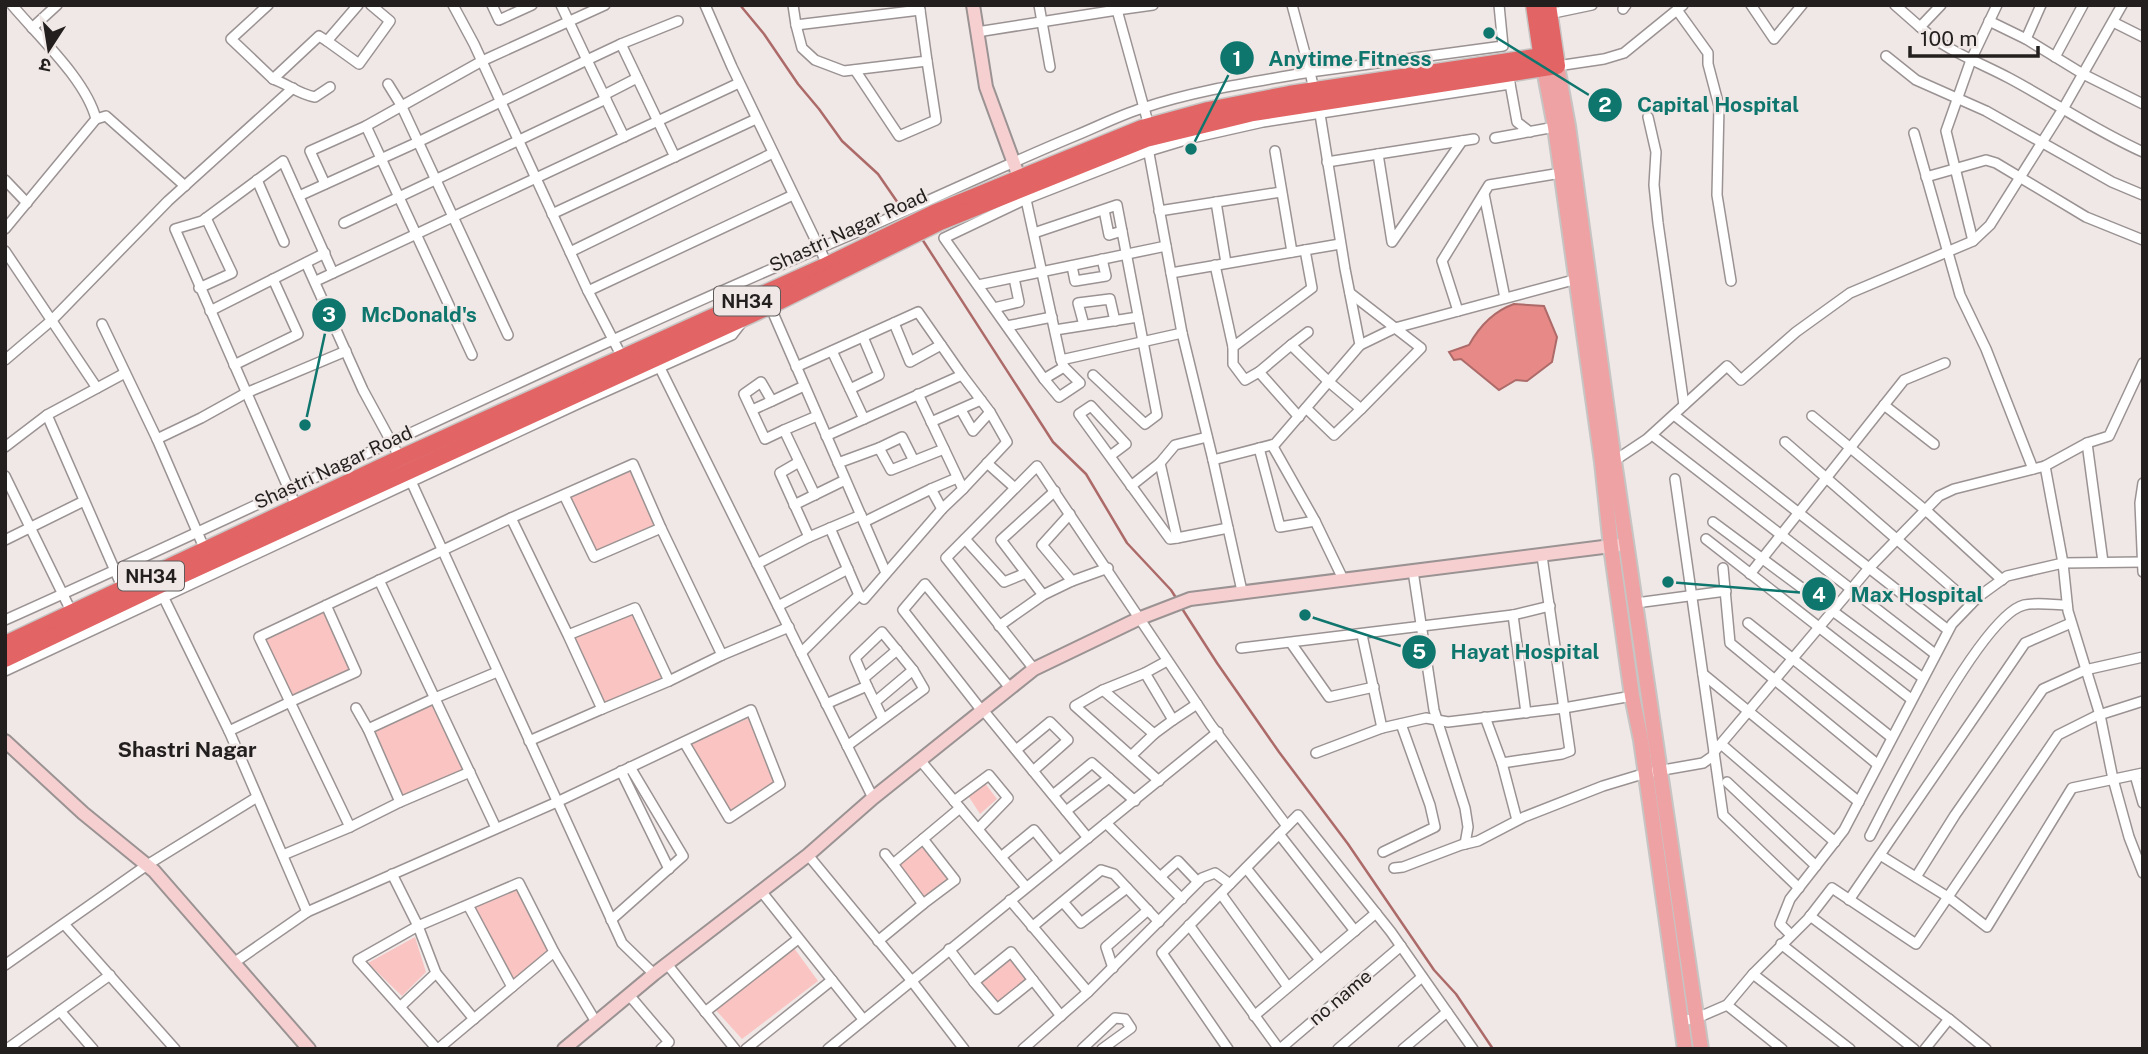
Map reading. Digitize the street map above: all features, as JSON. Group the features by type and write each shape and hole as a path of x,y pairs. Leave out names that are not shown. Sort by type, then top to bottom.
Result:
{"highway":[{"path":"1534,5 1549,62"},
{"path":"1549,10 1549,62"},
{"name":"Shastri Nagar Road","path":"626,363 830,270 937,217 1023,188 1232,105 1317,102 1507,66 1549,62"},
{"name":"NH34","path":"406,471 626,363 658,363 769,306 830,270"},
{"name":"Shastri Nagar Road","path":"5,645 205,550 406,471"},
{"name":"NH34","path":"5,659 161,591 300,514"}],"main road":[{"path":"1549,62 1555,127 1577,279 1608,462 1627,544 1636,603 1685,1049"},
{"path":"1549,62 1570,139 1608,462 1611,547 1632,696 1653,773 1701,1049"}],"street":[{"path":"12,5 79,83 92,105 96,119"},
{"path":"32,28 57,5"},
{"path":"268,5 231,39 273,79 285,83 302,95 314,97 330,87"},
{"path":"327,41 358,5"},
{"path":"273,79 319,36 359,64 390,21 370,5"},
{"path":"453,5 482,61 588,291 626,363"},
{"path":"492,5 499,20 532,5"},
{"path":"561,5 624,137"},
{"path":"325,184 310,151 366,126 482,61 604,5"},
{"path":"705,5 739,83 830,270"},
{"path":"793,5 802,48 815,60 844,71 927,61"},
{"path":"973,5 986,87 1023,188 1063,364 1080,383 1059,397 944,237 1023,188 1148,139 1192,138 1263,122 1317,102 1507,66"},
{"path":"1039,5 1050,67"},
{"path":"977,32 1116,8 1153,5"},
{"path":"1292,5 1317,102 1360,345"},
{"path":"1499,5 1517,122 1530,132"},
{"path":"1549,10 1592,5"},
{"path":"1751,5 1774,38 1801,5"},
{"path":"1895,5 1935,41 2008,78 2111,138 2143,152"},
{"path":"1920,27 1941,5"},
{"path":"1973,241 1946,131 1971,60 1997,5"},
{"path":"2026,38 2041,5"},
{"path":"2055,57 2083,5"},
{"path":"1608,462 1653,435 1727,366 1741,380 1797,331 1850,293 1973,241 1990,225 2042,144 2122,5"},
{"path":"796,25 920,8 936,120 899,136 855,70"},
{"path":"1116,8 1142,108 1182,333 1242,592"},
{"path":"1549,62 1604,59 1624,53 1680,8 1708,53 1718,106 1717,195 1731,281"},
{"path":"1989,20 2026,38 2083,74 2143,104"},
{"path":"299,196 621,44 678,21"},
{"path":"2112,22 2143,37"},
{"path":"621,44 675,157"},
{"path":"1886,55 1916,80 1986,111 2112,182 2143,195"},
{"path":"5,620 115,572 197,531 613,338 904,212 1013,161 1142,108 1221,87 1310,72 1507,66"},
{"path":"344,223 605,97 637,78"},
{"path":"316,281 739,83"},
{"path":"388,84 401,105 508,335"},
{"path":"7,354 52,320 185,186 293,88"},
{"path":"7,224 96,119 106,116 185,186"},
{"path":"1648,117 1656,152 1654,185 1658,223 1684,405"},
{"path":"552,214 756,119"},
{"path":"366,126 471,355"},
{"path":"1495,138 1555,127"},
{"path":"1914,133 1960,295 1986,349 2033,469"},
{"path":"1327,162 1474,139"},
{"path":"1378,154 1392,242 1462,141"},
{"path":"1275,151 1292,252"},
{"path":"570,252 773,153"},
{"path":"1926,177 1986,160 2086,217 2143,240"},
{"path":"300,514 175,229 205,218 283,161 333,273"},
{"path":"1458,311 1442,261 1489,185 1561,173"},
{"path":"5,180 27,203"},
{"path":"257,180 284,242"},
{"path":"1159,211 1282,192"},
{"path":"1483,194 1505,298"},
{"path":"588,291 793,195"},
{"path":"1216,202 1226,263"},
{"path":"1034,233 1104,210 1109,235 1122,231 1157,415 1145,424 1093,375"},
{"path":"199,288 232,273 205,218"},
{"path":"1171,273 1340,244"},
{"path":"978,285 1166,246"},
{"path":"1233,346 1312,289 1305,250"},
{"path":"5,251 97,388"},
{"path":"210,311 325,253"},
{"path":"1072,266 1075,281 1106,276 1102,259"},
{"path":"306,263 363,390 406,471 622,943 654,974"},
{"path":"1215,265 1233,346 1233,364 1245,380 1259,372 1308,332"},
{"path":"994,308 1019,302 1014,278"},
{"path":"234,365 298,334 273,279"},
{"path":"1213,460 1275,444 1360,345 1395,328 1577,279"},
{"path":"1306,408 1334,435 1420,348 1349,293"},
{"path":"1084,326 1078,303 1110,299 1115,321"},
{"path":"769,306 886,573"},
{"path":"796,367 918,312 990,412 1007,442 943,509 864,599 859,595 830,528"},
{"path":"1007,326 1052,317"},
{"path":"1055,330 1138,317"},
{"path":"894,323 910,362 941,345"},
{"path":"102,324 157,439 205,550"},
{"path":"1044,379 1063,364 1182,333"},
{"path":"850,389 879,375 863,337"},
{"path":"1291,345 1361,409"},
{"path":"157,439 246,393 346,351"},
{"path":"832,351 864,419"},
{"path":"5,671 406,471 658,363 873,798"},
{"path":"1750,574 1904,380 1945,363"},
{"path":"1394,868 1478,841 1517,820 1603,786 1703,762 1713,756 1869,568 1939,496 1954,489 2045,466 2087,443 2109,436 2143,363"},
{"path":"1259,372 1298,417"},
{"path":"5,447 47,415 125,373"},
{"path":"826,436 962,375"},
{"path":"772,401 761,382 744,394 765,439 817,416"},
{"path":"752,411 804,386"},
{"path":"918,394 963,489"},
{"path":"931,422 981,400"},
{"path":"1884,405 1934,444"},
{"path":"1110,456 1126,444 1091,406 1079,414 1170,539 1228,528"},
{"path":"961,410 973,431 990,412"},
{"path":"47,415 123,589"},
{"path":"1674,415 1948,630"},
{"path":"1812,416 1926,510 2002,580"},
{"path":"784,430 815,495"},
{"path":"1653,435 1935,654"},
{"path":"838,463 902,437 914,461"},
{"path":"1131,485 1160,463 1175,445 1207,437"},
{"path":"1785,442 1971,604"},
{"path":"2087,443 2103,562"},
{"path":"1272,445 1315,521 1343,579"},
{"path":"879,448 891,470 944,449"},
{"path":"1259,448 1280,527 1315,521"},
{"path":"799,462 780,474 809,537"},
{"path":"987,463 1015,488"},
{"path":"1160,463 1177,538"},
{"path":"350,827 259,637 511,518 633,464 722,655"},
{"path":"1034,669 946,558 1037,466 1108,568 1167,661 1287,826"},
{"path":"2045,466 2071,623 2100,715 2113,779 2129,836 2143,873"},
{"path":"5,477 72,613"},
{"path":"757,564 809,537 957,478"},
{"path":"1675,479 1703,674 1718,748 1723,815 1799,888"},
{"path":"794,505 845,480"},
{"path":"1791,935 1780,924 1790,899 1844,830 1952,624 1971,604 2007,576 2063,563 2103,562 2142,567 2140,503 2143,483"},
{"path":"932,489 943,509"},
{"path":"1043,595 1001,540 1055,491"},
{"path":"564,495 594,557 661,528"},
{"path":"5,540 84,501"},
{"path":"1070,514 1042,545 1072,581"},
{"path":"511,518 602,709"},
{"path":"1713,522 1923,678"},
{"path":"965,539 1004,582 1026,573"},
{"path":"1706,540 1911,699"},
{"path":"564,1049 654,974 808,855 873,798 1034,669 1138,619 1190,599 1627,544"},
{"path":"1502,763 1570,751 1542,556"},
{"path":"999,626 1043,595 1108,568"},
{"path":"1723,568 1730,643 1877,764"},
{"path":"778,606 848,569"},
{"path":"1413,571 1437,720 1465,807 1468,827 1465,844"},
{"path":"379,580 496,828"},
{"path":"1010,688 925,584 903,610 1088,838"},
{"path":"161,591 229,731 307,912"},
{"path":"1636,603 1726,591"},
{"path":"801,653 859,595"},
{"path":"229,731 356,672 326,605"},
{"path":"1870,836 1916,746 1969,663 2007,614 2024,605 2067,605"},
{"path":"1241,648 1513,615 1550,606"},
{"path":"568,635 635,608 669,681"},
{"path":"1513,615 1526,713"},
{"path":"1748,623 1891,737"},
{"path":"1849,900 2025,643 2071,623"},
{"path":"529,741 789,628"},
{"path":"847,746 924,689 914,670 882,632 855,658 883,719"},
{"path":"1363,635 1382,727"},
{"path":"1291,643 1329,697 1374,687"},
{"path":"827,704 865,682 897,650"},
{"path":"1916,877 1955,815 2043,688 2085,670 2143,657"},
{"path":"1159,781 1075,706 1167,661"},
{"path":"875,702 914,670"},
{"path":"368,729 497,672"},
{"path":"1145,673 1173,720"},
{"path":"1703,674 1859,802"},
{"path":"1103,690 1154,734"},
{"path":"1315,753 1382,727 1426,718 1448,722 1564,708 1632,696"},
{"path":"1681,1021 1697,1018 1727,1005 1753,974 1810,916 1832,888 1916,944 2058,735 2100,715 2143,701"},
{"path":"1131,757 1154,734 1197,704"},
{"path":"356,708 400,802"},
{"path":"234,962 307,912 556,802 751,710 780,784 729,818 684,742"},
{"path":"1485,718 1502,763 1517,820"},
{"path":"1016,750 1050,722 1068,740 1033,771"},
{"path":"1383,852 1435,827 1430,805 1401,724"},
{"path":"828,1049 1218,732"},
{"path":"5,741 83,813 147,865 309,1049"},
{"path":"1718,748 1835,842"},
{"path":"920,761 1026,887"},
{"path":"1053,795 1092,763 1135,801"},
{"path":"611,920 683,856 626,769"},
{"path":"626,769 669,869"},
{"path":"283,855 470,772"},
{"path":"1880,855 1948,897 1987,927 2073,788 2139,774 2143,803"},
{"path":"893,864 989,775 1008,798 978,829"},
{"path":"1066,811 1109,778"},
{"path":"1727,782 1816,866"},
{"path":"5,965 147,865 257,797"},
{"path":"1227,1049 1162,953 1298,815 1401,946 1469,1047"},
{"path":"1106,823 1182,899"},
{"path":"1000,856 1034,830 1059,861"},
{"path":"1279,834 1355,930"},
{"path":"878,940 955,880 923,839"},
{"path":"808,855 964,1049"},
{"path":"885,855 923,904"},
{"path":"1160,877 1178,861 1198,882"},
{"path":"1246,868 1320,960"},
{"path":"1032,927 1101,870 1114,874 1159,922"},
{"path":"1023,1049 1088,992 1198,882 1215,873 1230,884"},
{"path":"392,874 418,926 436,973 474,1019"},
{"path":"554,952 437,1049 358,960 418,926 519,883 554,952 596,1022"},
{"path":"1063,902 1081,923 1127,888"},
{"path":"761,891 863,1019"},
{"path":"1221,894 1288,987"},
{"path":"1010,900 1088,992"},
{"path":"468,905 512,987"},
{"path":"1113,968 1105,947 1148,910"},
{"path":"1254,1016 1376,913"},
{"path":"1810,916 1986,1049"},
{"path":"64,924 176,1049"},
{"path":"1189,925 1279,1049"},
{"path":"705,1012 799,939"},
{"path":"1781,944 1914,1049"},
{"name":"no name","path":"1279,1049 1401,946"},
{"path":"949,949 997,1009 1033,981"},
{"path":"974,982 1011,952 1061,1016"},
{"path":"667,964 735,1049"},
{"path":"400,1007 436,973"},
{"path":"1753,974 1850,1049"},
{"path":"7,1049 110,975"},
{"name":"no name","path":"1338,1049 1422,977"},
{"path":"746,1049 832,980"},
{"path":"629,995 668,1047"},
{"path":"1727,1005 1782,1049"},
{"path":"60,1011 93,1049"},
{"path":"1403,1049 1447,1012"},
{"path":"1082,1049 1115,1018 1125,1019 1131,1028 1102,1049"},
{"path":"1925,1049 1949,1019"}],"shaded area":[{"path":"1514,304 1544,306 1557,337 1552,362 1527,381 1516,380 1499,390 1461,359 1454,360 1449,352 1469,345 1488,320"},
{"path":"632,469 657,526 595,552 569,496"},
{"path":"324,611 350,671 292,696 264,640"},
{"path":"634,612 662,679 604,704 572,637"},
{"path":"433,702 464,769 402,796 373,732"},
{"path":"749,718 774,783 730,811 691,744"},
{"path":"984,782 997,799 980,814 969,797"},
{"path":"922,846 948,879 924,898 899,865"},
{"path":"519,888 550,952 514,981 473,907"},
{"path":"415,937 426,972 402,996 368,963"},
{"path":"794,948 818,981 742,1039 714,1008"},
{"path":"1011,958 1029,981 998,1004 981,982"}],"waterway":[{"path":"740,5 842,141 878,174 909,219"},
{"path":"922,239 1053,442 1086,474 1127,543 1178,601"},
{"path":"1181,607 1279,752 1348,844 1434,970 1456,994 1493,1049"}],"place":[{"name":"Capital Hospital","path":"1489,33"},
{"name":"Anytime Fitness","path":"1191,149"},
{"name":"McDonald's","path":"305,425"},
{"name":"Max Hospital","path":"1668,582"},
{"name":"Hayat Hospital","path":"1305,615"}],"district":[{"name":"Shastri Nagar","path":"187,749"}]}
